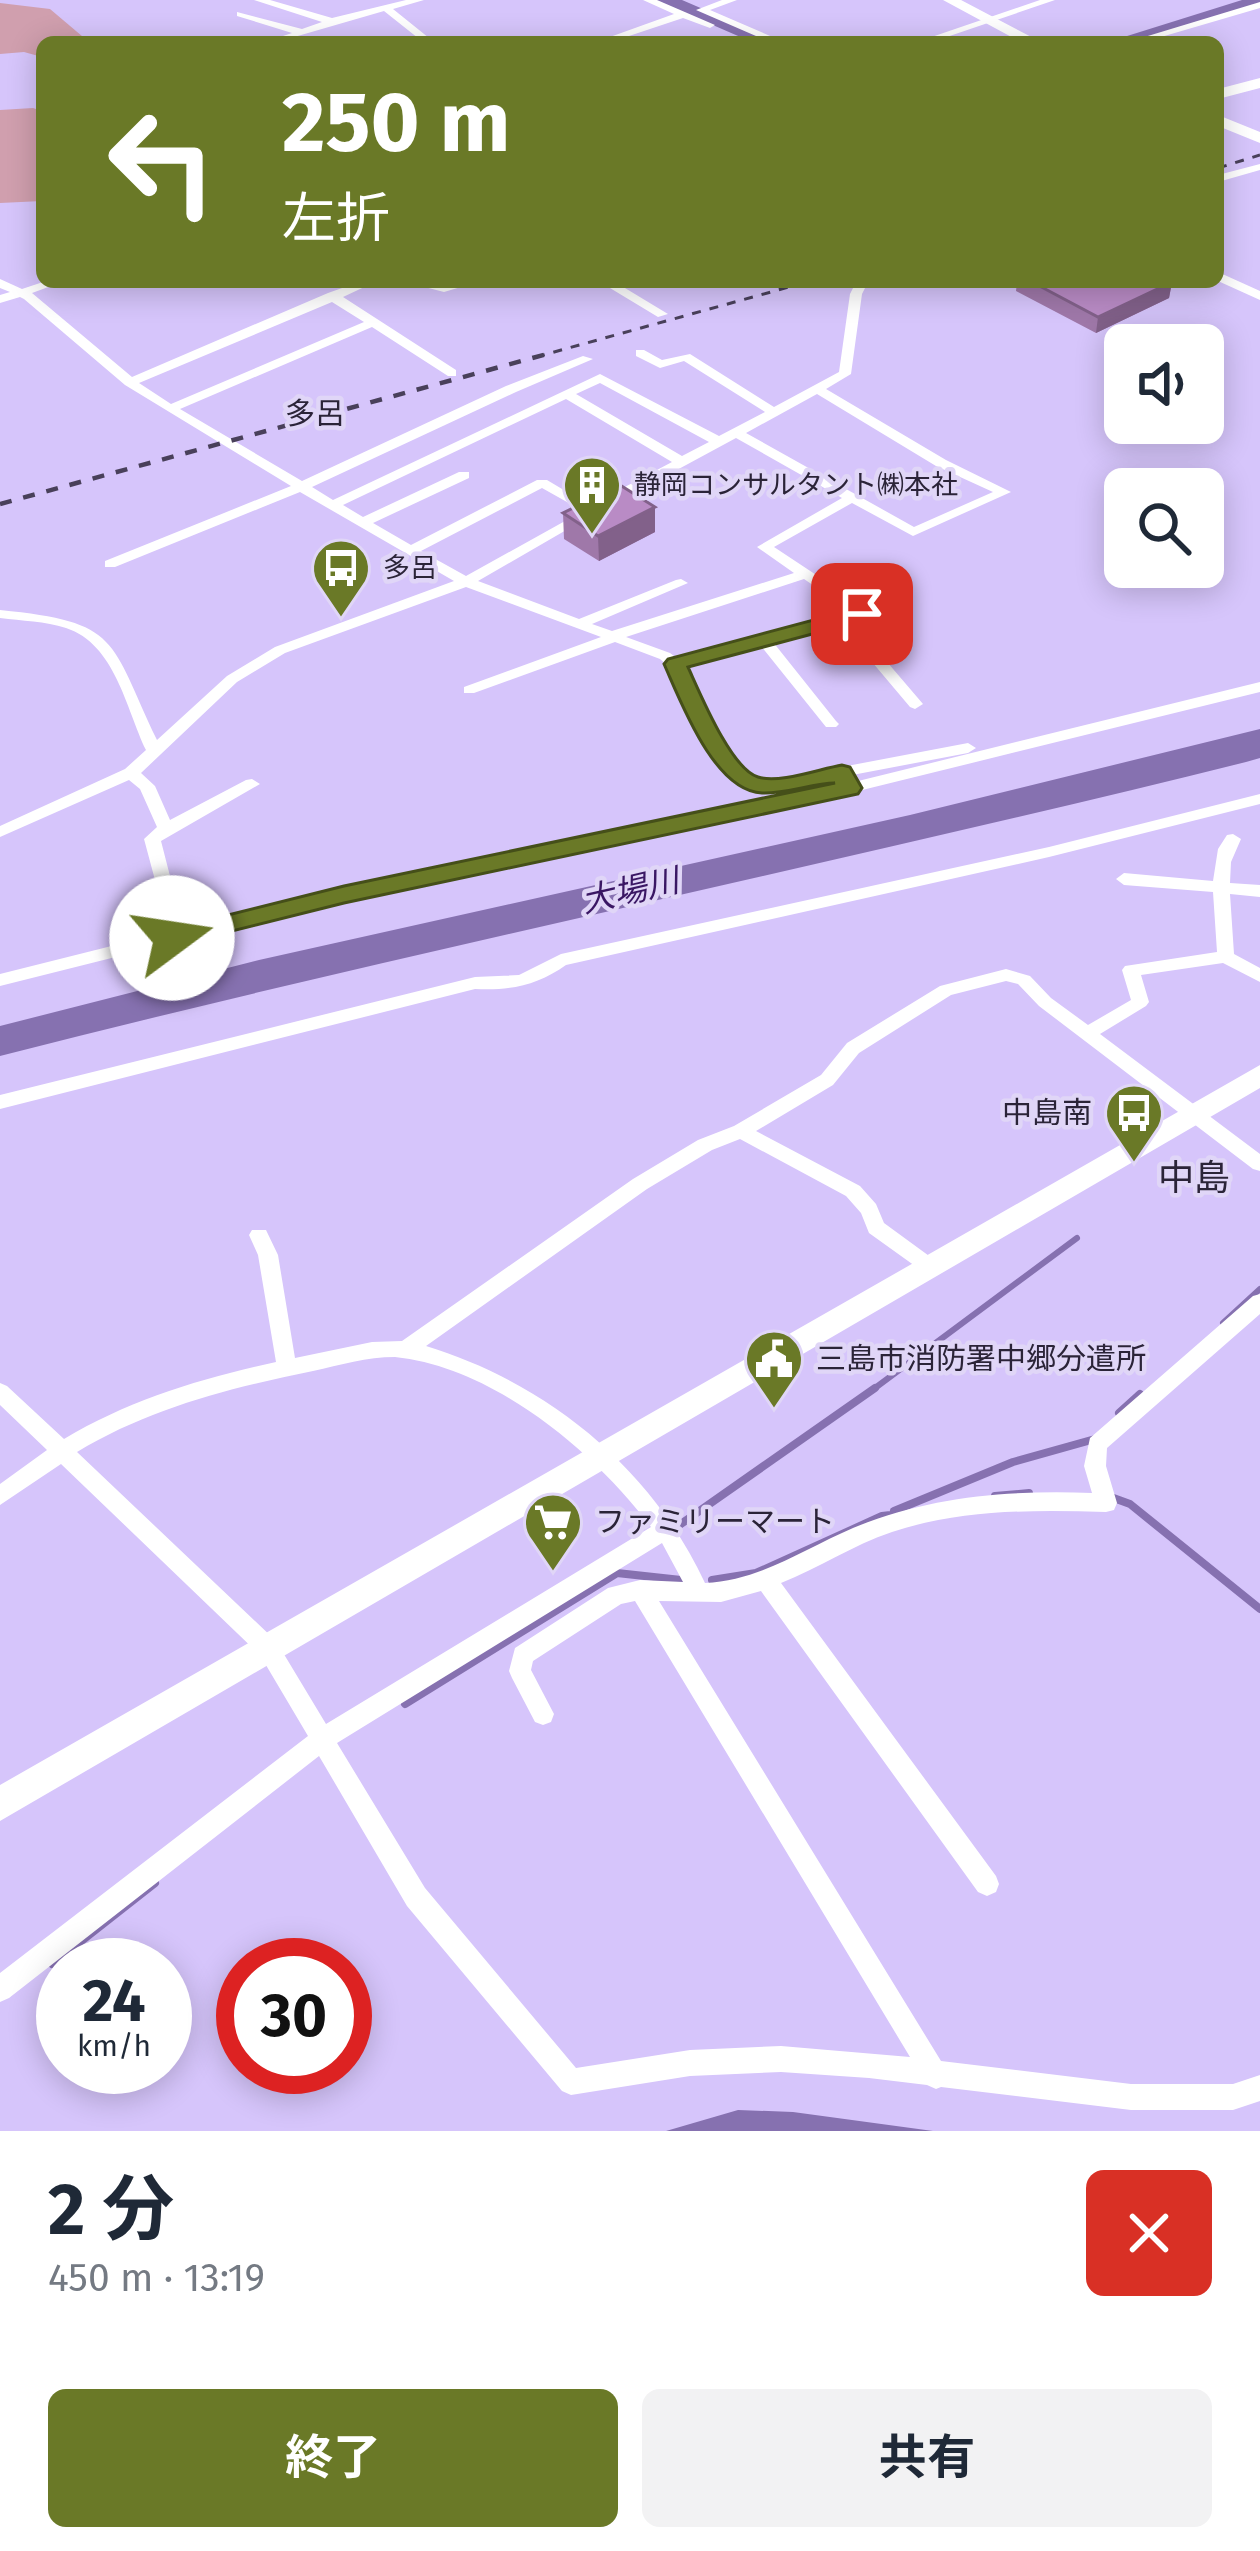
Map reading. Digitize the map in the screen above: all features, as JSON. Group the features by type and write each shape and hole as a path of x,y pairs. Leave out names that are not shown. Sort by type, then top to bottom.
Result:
{"street":[{"path":"259,0 331,21"},
{"path":"291,36 386,5 419,0"},
{"path":"648,0 739,36"},
{"path":"675,0 763,36"},
{"path":"700,10 732,0"},
{"path":"950,0 1021,36"},
{"path":"939,36 1050,0"},
{"path":"386,5 422,36"},
{"path":"1151,36 1260,5"},
{"path":"242,14 301,32"},
{"path":"619,36 684,14"},
{"path":"1224,92 1260,83"},
{"path":"1224,123 1260,138"},
{"path":"1224,177 1260,167"},
{"path":"1224,279 1260,296"},
{"path":"0,283 22,292 130,382 170,409 466,582 618,636 676,664 697,712 736,775 752,785 846,780 968,748"},
{"path":"0,299 36,288"},
{"path":"130,382 353,288"},
{"path":"616,288 662,314"},
{"path":"0,832 131,773 232,679 266,658 316,633 466,582 820,391 845,374 859,288"},
{"path":"332,296 452,373"},
{"path":"170,409 372,323"},
{"path":"640,353 660,364 686,357 776,413"},
{"path":"110,564 302,486 587,359"},
{"path":"335,504 600,377 720,442"},
{"path":"737,433 913,532 1004,493 941,463 820,391"},
{"path":"566,394 682,462"},
{"path":"364,522 464,475"},
{"path":"411,551 542,483 592,511"},
{"path":"851,498 764,548 840,597 915,704"},
{"path":"469,690 803,575"},
{"path":"582,623 681,583"},
{"path":"0,614 69,621 102,638 112,651 118,676 155,753"},
{"path":"676,664 854,616"},
{"path":"764,640 831,724"},
{"path":"0,980 344,894 1260,687"},
{"path":"131,773 147,787 166,829"},
{"path":"163,880 152,839 252,784"},
{"path":"0,1102 475,983 510,986 537,978 561,960 1049,852 1260,799"},
{"path":"1225,957 1219,861 1233,839"},
{"path":"1124,879 1260,891"},
{"path":"1088,1033 1140,1001 1131,970 1225,957 1260,976"},
{"path":"405,1350 640,1184 827,1080 853,1048 946,990 985,977 1024,980 1260,1164"},
{"path":"0,1804 1260,1075"},
{"path":"740,1131 853,1191 876,1228 929,1266"},
{"path":"259,1235 268,1255 286,1367"},
{"path":"0,1989 324,1738 614,1583 724,1593 766,1580 866,1532 921,1518 1005,1499 1106,1503 1095,1466 1097,1444 1260,1302"},
{"path":"0,1496 62,1451 197,1387 370,1351 405,1350 511,1392 603,1455 665,1530 699,1593"},
{"path":"0,1392 268,1648 416,1897 571,2082 690,2063 782,2059 1190,2100 1233,2097 1260,2088"},
{"path":"543,1714 520,1670 523,1655 614,1583 665,1530"},
{"path":"766,1580 987,1884"},
{"path":"614,1583 936,2076"}],"shaded area":[{"path":"0,3 50,9 82,36 36,36 36,55 0,54"},
{"path":"36,109 36,201 0,203 0,110"}],"water":[{"name":"大場川","path":"1260,729 1260,758 1246,762 0,1056 0,1026 259,960 910,815"},
{"path":"738,2110 793,2112 933,2131 666,2131"}],"building":[{"path":"1043,288 1159,288 1098,317"},
{"path":"620,485 655,507 598,536 563,513"}],"waterway":[{"path":"665,0 755,36"},
{"path":"1139,36 1260,1"},
{"path":"871,1391 1077,1238"},
{"path":"1223,1323 1260,1289"},
{"path":"678,1526 875,1388"},
{"path":"1119,1413 1140,1394"},
{"path":"894,1511 1013,1462 1095,1439"},
{"path":"995,1496 1029,1493"},
{"path":"1108,1496 1130,1504 1260,1609"},
{"path":"712,1580 756,1573 882,1516 899,1514"},
{"path":"405,1704 617,1573 681,1580"},
{"path":"85,1938 155,1883"}],"railway":[{"path":"1224,166 1260,155"},
{"path":"536,357 785,288"},
{"path":"0,504 547,354"}],"place":[{"name":"静岡コンサルタント㈱本社","path":"592,536"},
{"name":"多呂","path":"341,619"},
{"name":"中島南","path":"1134,1164"},
{"name":"三島市消防署中郷分遣所","path":"774,1410"},
{"name":"ファミリーマート","path":"553,1573"}],"district":[{"name":"多呂","path":"315,414"},
{"name":"中島","path":"1194,1178"}],"route":[{"path":"172,938 344,894 850,788 842,773 768,786 752,785 736,775 697,712 676,664 862,614"}]}
